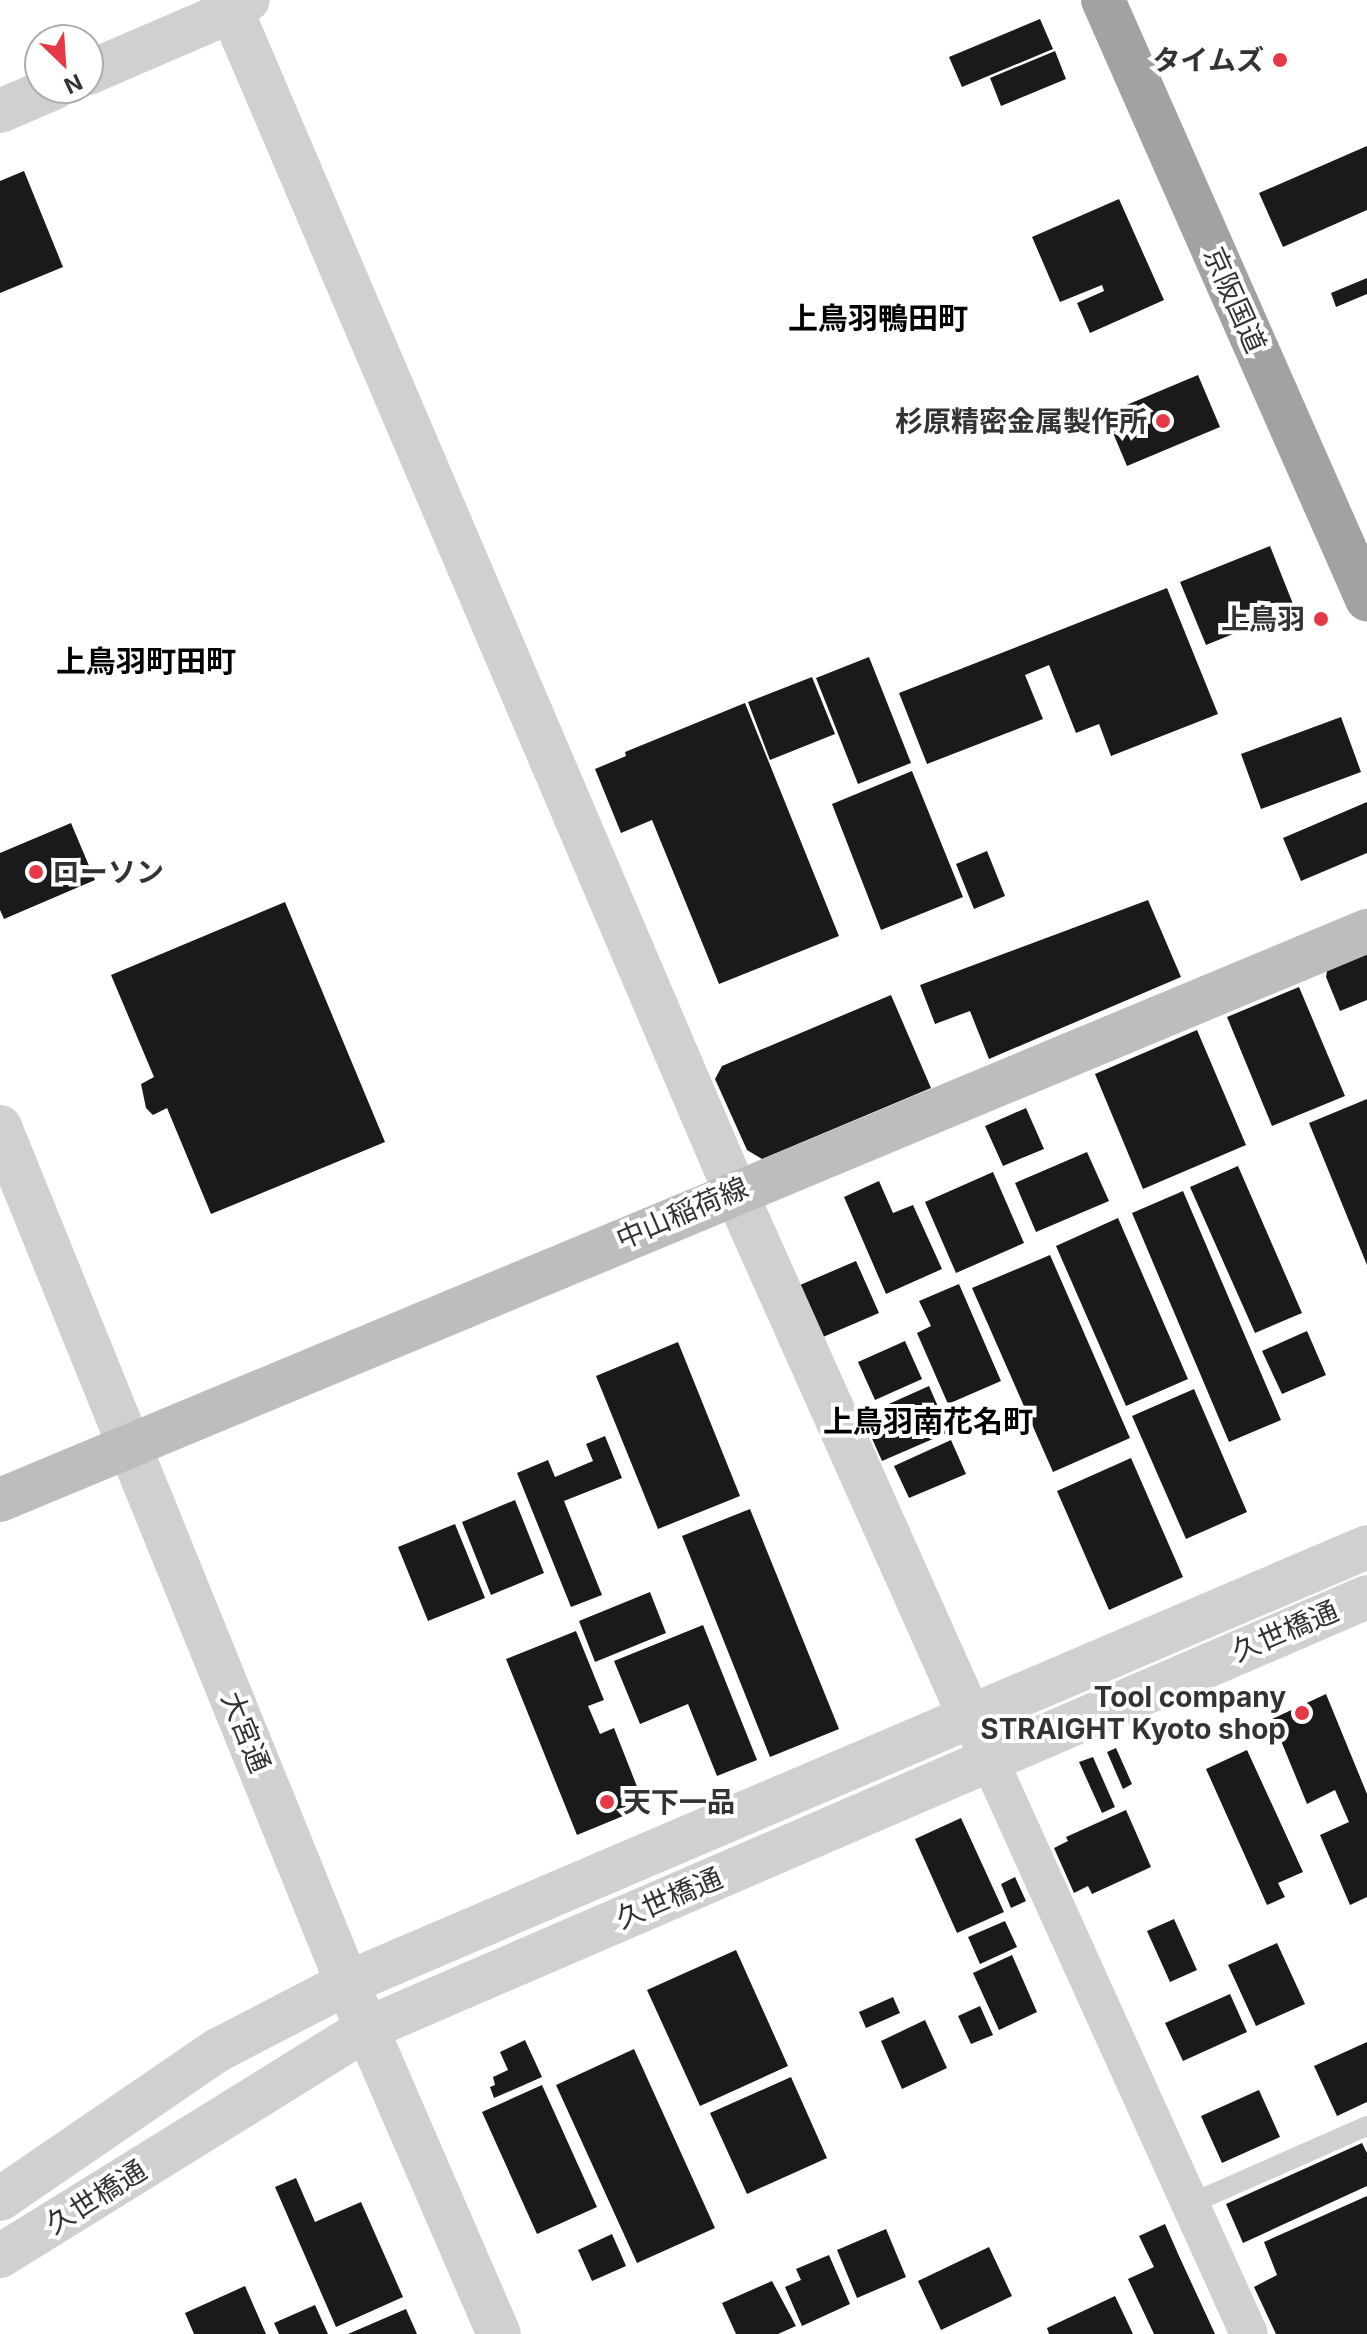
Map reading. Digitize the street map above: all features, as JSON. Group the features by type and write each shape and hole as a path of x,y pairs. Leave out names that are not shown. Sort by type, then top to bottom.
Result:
{"highway":[{"name":"京阪国道","path":"1103,0 1367,599"}],"main road":[{"name":"中山稲荷線","path":"0,1500 735,1191 1367,931"}],"street":[{"path":"104,66 236,4 735,1191 988,1760 1249,2334"},
{"path":"0,111 24,101"},
{"name":"大宮通","path":"0,1127 366,2029 499,2334"},
{"name":"久世橋通","path":"0,2199 218,2050 347,1983 1367,1547"},
{"path":"1276,1585 1295,1627"},
{"name":"久世橋通","path":"0,2256 366,2029 1367,1597"},
{"path":"691,1835 710,1880"}],"lane":[{"path":"1190,2204 1367,2126"}],"building":[{"path":"1040,19 1053,49 962,87 949,57"},
{"path":"1055,51 1066,79 1001,106 990,78"},
{"path":"1367,146 1367,210 1283,247 1259,193"},
{"path":"24,171 63,267 0,293 0,181"},
{"path":"1119,199 1164,300 1090,333 1077,303 1104,291 1102,285 1060,302 1032,237"},
{"path":"1367,278 1367,294 1336,307 1331,293"},
{"name":"杉原精密金属製作所","path":"1198,375 1220,427 1127,466 1105,414"},
{"path":"1270,546 1295,609 1206,645 1180,582"},
{"path":"1167,588 1218,714 1111,756 1099,724 1076,733 1049,665 1025,675 1043,719 927,764 899,693"},
{"path":"869,657 911,763 858,784 816,678"},
{"path":"812,677 835,734 770,760 748,702"},
{"path":"745,703 839,936 719,984 652,820 621,833 595,769 626,756 625,752"},
{"path":"1341,717 1361,772 1261,809 1241,754"},
{"path":"912,771 963,897 881,930 832,804"},
{"path":"1367,802 1367,853 1301,881 1283,838"},
{"path":"71,823 95,880 4,919 0,910 0,853"},
{"path":"987,851 1005,896 974,909 956,864"},
{"path":"1148,900 1181,977 989,1059 970,1011 935,1024 920,985"},
{"path":"285,902 385,1142 211,1214 167,1108 153,1115 146,1108 141,1084 154,1077 111,975"},
{"path":"1367,954 1367,1000 1340,1011 1326,977 1327,971"},
{"path":"1299,987 1345,1096 1272,1126 1227,1017"},
{"path":"891,995 931,1088 762,1159 747,1150 715,1079 722,1066"},
{"path":"1197,1030 1246,1145 1143,1189 1095,1074"},
{"path":"1367,1099 1367,1265 1309,1123"},
{"path":"1026,1108 1044,1149 1003,1166 985,1126"},
{"path":"1087,1152 1109,1201 1036,1232 1015,1183"},
{"path":"1238,1166 1302,1313 1255,1333 1190,1187"},
{"path":"993,1172 1024,1243 956,1273 925,1202"},
{"path":"879,1181 893,1213 913,1205 942,1269 886,1294 844,1197"},
{"path":"1183,1191 1281,1420 1229,1442 1132,1213"},
{"path":"1118,1218 1188,1379 1126,1406 1056,1246"},
{"path":"1050,1255 1130,1438 1053,1472 972,1288"},
{"path":"856,1261 879,1313 823,1337 800,1285"},
{"path":"959,1284 1001,1381 948,1404 917,1333 931,1326 919,1301"},
{"path":"1307,1331 1326,1375 1282,1394 1262,1351"},
{"path":"905,1341 922,1379 875,1400 858,1362"},
{"path":"678,1342 740,1496 658,1529 596,1376"},
{"path":"929,1386 949,1432 882,1461 862,1416"},
{"path":"1194,1389 1247,1512 1186,1539 1132,1416"},
{"path":"605,1436 622,1478 564,1501 602,1595 571,1607 517,1473 548,1460 555,1477 593,1461 586,1444"},
{"path":"951,1440 966,1474 909,1498 894,1466"},
{"path":"1131,1458 1183,1577 1109,1610 1057,1491"},
{"path":"515,1500 544,1573 491,1595 462,1522"},
{"path":"750,1509 839,1729 770,1757 682,1536"},
{"path":"455,1524 485,1598 428,1621 398,1547"},
{"path":"650,1592 666,1633 595,1662 579,1621"},
{"path":"703,1625 757,1760 717,1776 688,1704 640,1724 614,1661"},
{"path":"576,1631 604,1700 588,1706 600,1734 614,1728 645,1807 577,1835 506,1659"},
{"path":"1326,1694 1367,1794 1367,1897 1350,1905 1320,1835 1349,1822 1335,1790 1307,1804 1272,1719"},
{"path":"1116,1748 1132,1784 1123,1789 1107,1752"},
{"path":"1247,1750 1303,1872 1278,1883 1285,1897 1267,1905 1206,1769"},
{"path":"1093,1757 1115,1807 1102,1813 1079,1762"},
{"path":"1126,1810 1151,1867 1092,1894 1088,1886 1074,1893 1054,1848 1068,1841 1066,1837"},
{"path":"961,1818 1004,1912 957,1933 915,1839"},
{"path":"1015,1877 1026,1901 1011,1908 1001,1884"},
{"path":"1174,1919 1197,1970 1170,1982 1147,1931"},
{"path":"1005,1921 1017,1947 980,1964 968,1937"},
{"path":"1277,1943 1305,2004 1256,2026 1228,1965"},
{"path":"736,1950 788,2066 700,2106 647,1990"},
{"path":"1012,1955 1037,2012 999,2030 973,1973"},
{"path":"1230,1994 1247,2032 1183,2061 1165,2023"},
{"path":"893,1997 900,2013 866,2028 859,2012"},
{"path":"980,2006 993,2035 971,2044 958,2016"},
{"path":"925,2020 947,2068 902,2089 881,2041"},
{"path":"525,2040 542,2077 494,2098 490,2087 495,2085 493,2077 508,2070 500,2052"},
{"path":"1367,2042 1367,2102 1337,2116 1314,2066"},
{"path":"634,2049 715,2228 637,2263 556,2085"},
{"path":"791,2077 827,2158 747,2194 710,2113"},
{"path":"542,2085 597,2207 537,2234 482,2112"},
{"path":"1259,2090 1280,2137 1222,2163 1201,2116"},
{"path":"1362,2143 1367,2153 1367,2186 1243,2243 1226,2204"},
{"path":"296,2178 315,2222 361,2202 403,2297 336,2327 275,2187"},
{"path":"1367,2196 1367,2334 1276,2334 1254,2287 1277,2275 1264,2242"},
{"path":"1165,2224 1215,2334 1154,2334 1128,2279 1154,2267 1139,2236"},
{"path":"886,2229 906,2277 857,2298 837,2250"},
{"path":"612,2234 626,2266 592,2281 578,2250"},
{"path":"989,2247 1012,2296 941,2330 918,2281"},
{"path":"829,2255 850,2304 802,2326 785,2287 801,2280 796,2269"},
{"path":"772,2281 796,2326 778,2334 736,2334 722,2303"},
{"path":"245,2286 266,2334 194,2334 185,2313"},
{"path":"1115,2296 1133,2334 1049,2334 1047,2328"},
{"path":"315,2305 328,2334 279,2334 274,2323"},
{"path":"406,2309 417,2334 348,2334"}],"place":[{"name":"タイムズ","path":"1280,60"},
{"name":"杉原精密金属製作所","path":"1163,421"},
{"name":"上鳥羽","path":"1321,619"},
{"name":"ローソン","path":"36,872"},
{"name":"Tool company STRAIGHT Kyoto shop","path":"1302,1713"},
{"name":"天下一品","path":"607,1802"}],"district":[{"name":"上鳥羽鴨田町","path":"878,318"},
{"name":"上鳥羽町田町","path":"146,661"},
{"name":"上鳥羽南花名町","path":"928,1421"}]}
